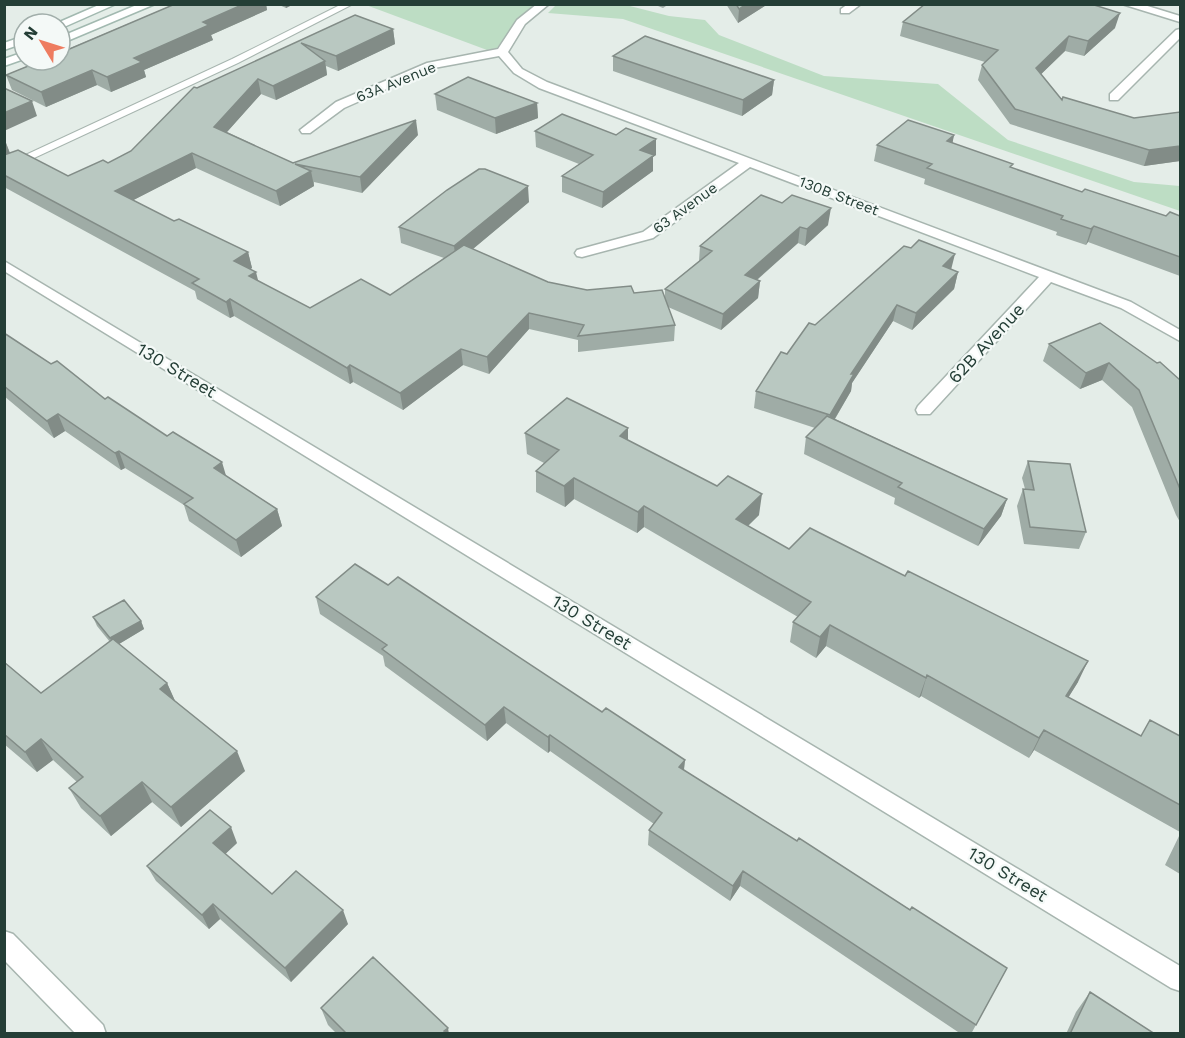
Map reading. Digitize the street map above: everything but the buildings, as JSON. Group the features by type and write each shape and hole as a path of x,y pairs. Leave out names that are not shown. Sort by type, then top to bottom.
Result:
{"street":[{"path":"72,20 111,4"},
{"path":"72,36 150,4"},
{"path":"502,52 521,22 544,4"},
{"path":"845,11 856,4"},
{"path":"1127,4 1180,19"},
{"path":"1114,97 1180,32"},
{"name":"63A Avenue","path":"306,130 340,105 431,64 502,52"},
{"name":"130B Street","path":"502,52 518,71 543,86 1126,305 1180,336"},
{"name":"63 Avenue","path":"582,254 648,235 749,162"},
{"name":"130 Street","path":"4,265 1180,979"},
{"name":"62B Avenue","path":"924,410 1048,276"},
{"path":"4,942 94,1034"}],"lane":[{"path":"4,169 235,61 349,4"}],"green space":[{"path":"366,5 542,5 517,21 497,48 487,50"},
{"path":"556,5 626,5 669,16 705,20 719,35 824,76 938,84 1008,140 1134,182 1180,186 1180,211 623,19 548,13"}]}
